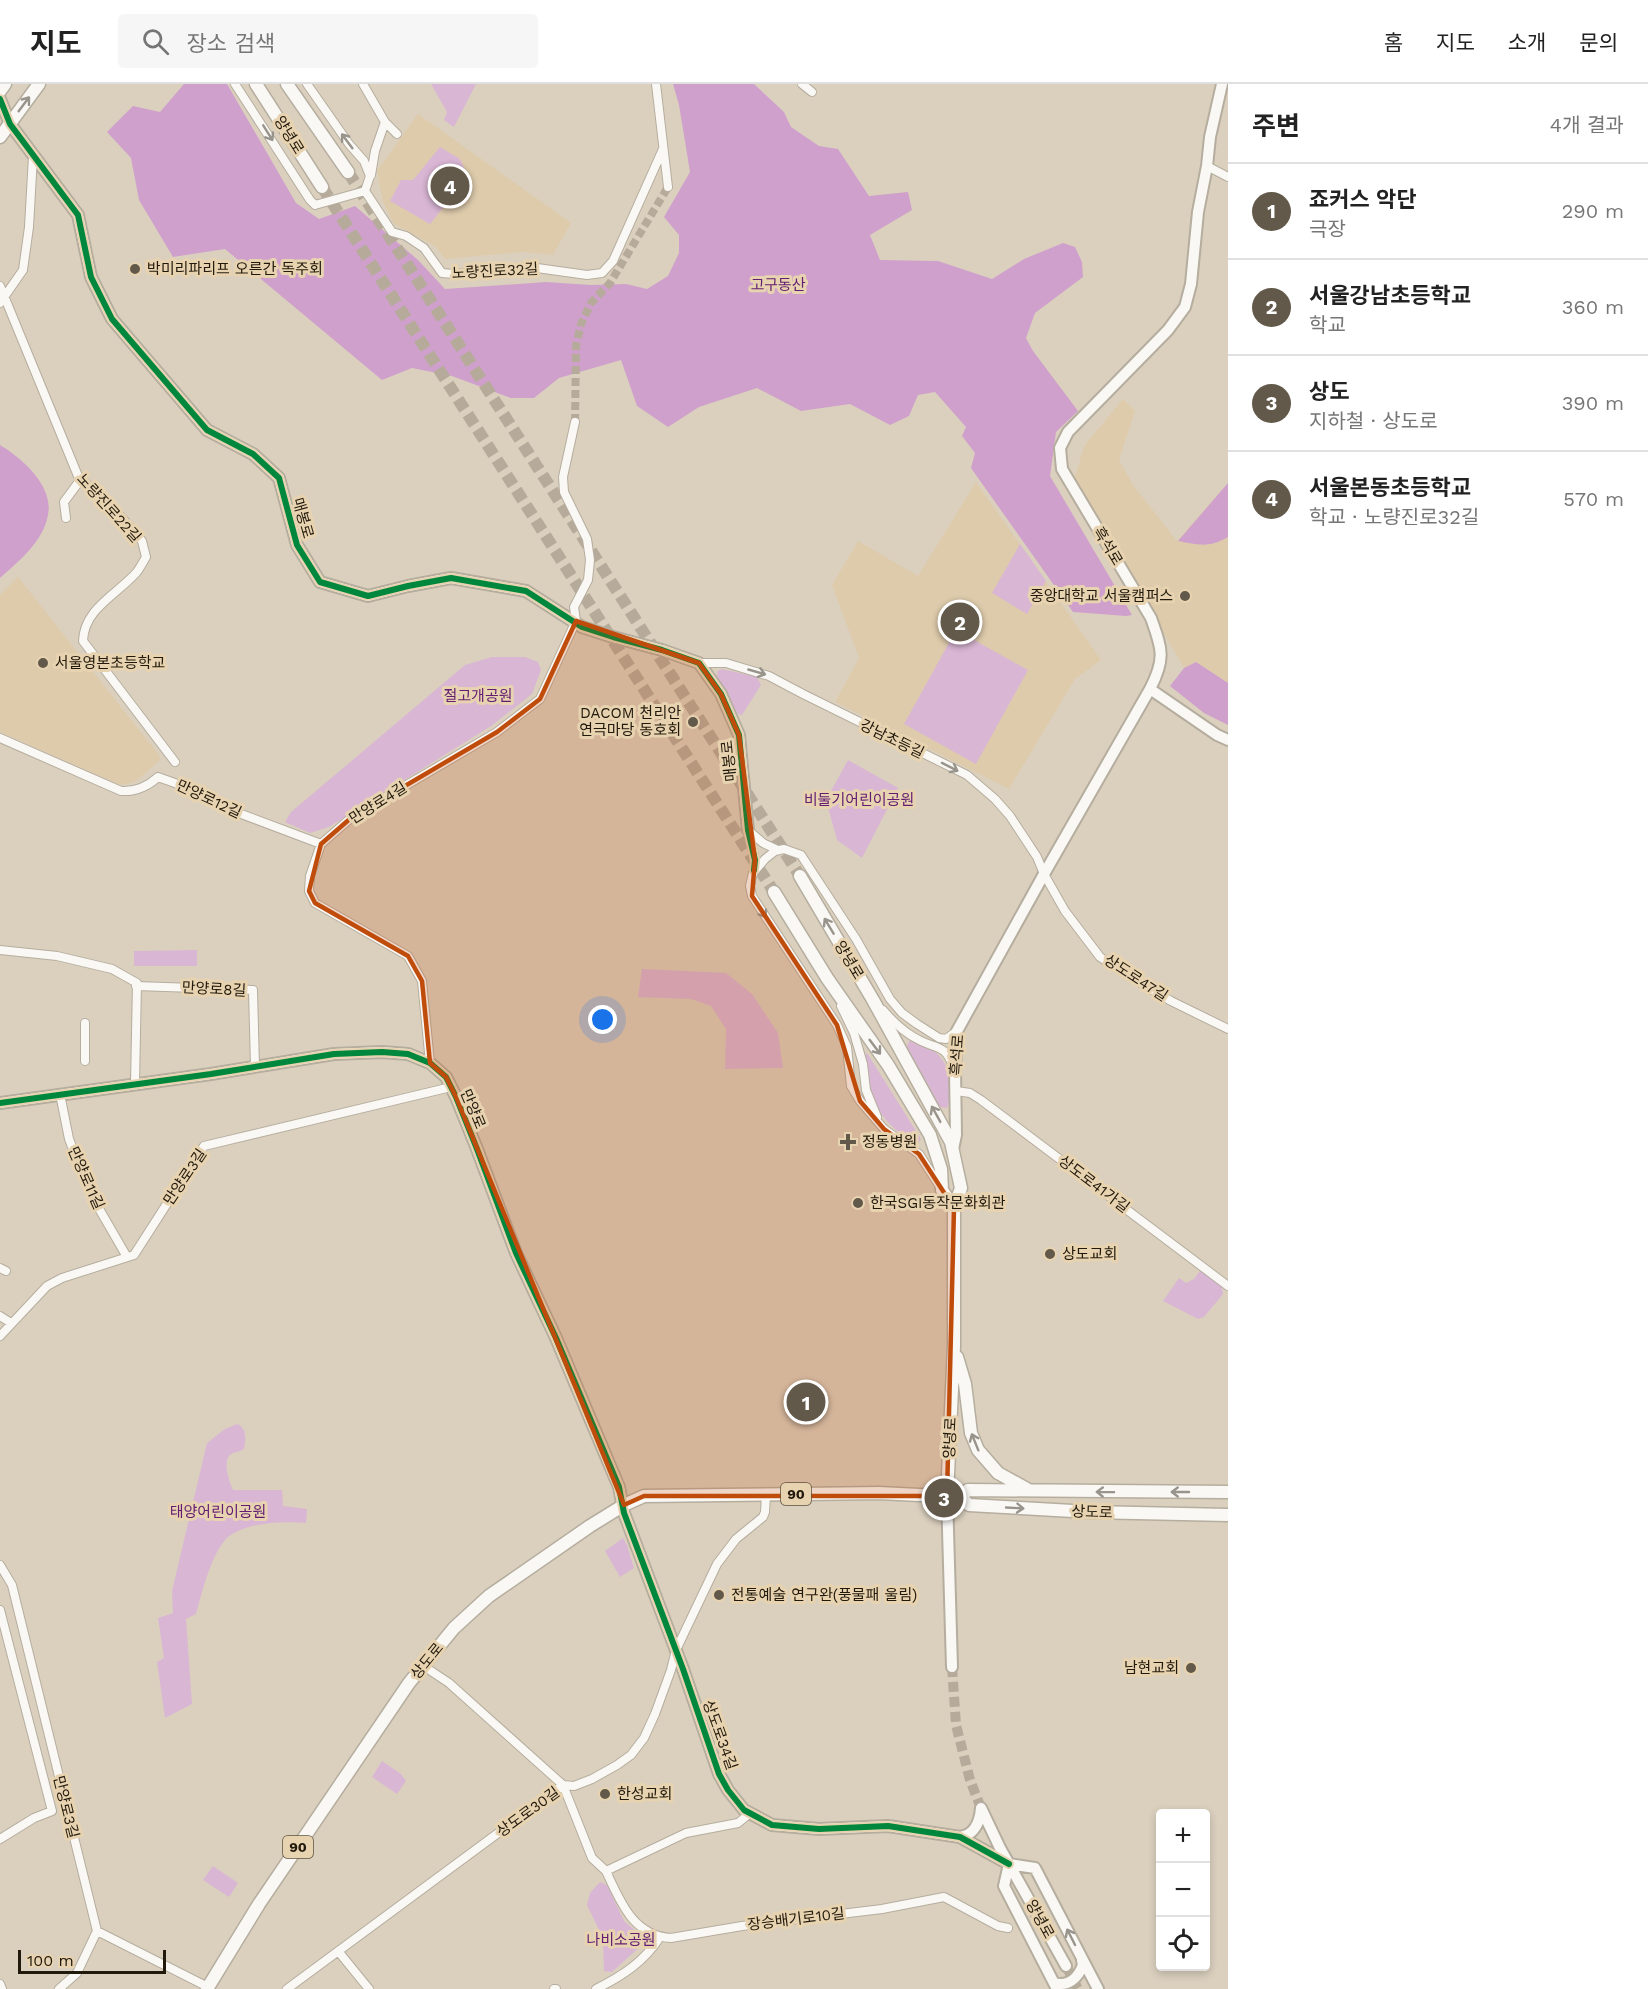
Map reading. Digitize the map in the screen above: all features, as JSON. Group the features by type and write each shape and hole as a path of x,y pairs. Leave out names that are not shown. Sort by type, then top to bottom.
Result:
{"main road":[{"path":"0,91 5,84"},
{"path":"0,137 39,84"},
{"name":"양녕로","path":"256,84 322,187"},
{"name":"양녕로","path":"287,84 348,172"},
{"name":"양녕로","path":"800,876 873,999 953,1149 961,1188 954,1208 954,1346 947,1496"},
{"name":"양녕로","path":"774,892 827,978 888,1065 930,1135 941,1169 942,1190 954,1208"},
{"path":"954,1346 965,1384 971,1433 978,1450 998,1473 1033,1492"},
{"name":"상도로","path":"960,1497 968,1490 1228,1492"},
{"name":"상도로","path":"207,1988 259,1904 422,1665 454,1628 489,1596 624,1505 644,1496 879,1493 960,1497 969,1505 1090,1512 1228,1515"}],"street":[{"path":"236,84 315,205 365,191 385,122"},
{"path":"307,84 349,144 364,161 370,176"},
{"path":"363,84 385,122 397,134"},
{"path":"656,84 668,187"},
{"path":"802,84 812,92"},
{"name":"흑석로","path":"953,1149 956,1135 957,1031 1159,672 1160,642 1151,618 1062,469 1060,453 1068,432 1168,330 1185,307 1191,284 1198,212 1210,137 1222,84"},
{"name":"매봉로","path":"0,99 10,124 78,215 91,277 112,319 207,430 253,454 279,478 297,545 320,582 368,596 451,578 526,591 576,621 582,627 699,663 721,694 739,735 748,830"},
{"name":"노량진로32길","path":"365,191 392,232 406,236 424,248 442,273 530,267 587,275 602,273 613,261 663,149"},
{"path":"2,300 23,270 29,227 33,155"},
{"path":"1207,166 1228,177"},
{"name":"노량진로22길","path":"0,286 2,300 81,479 117,512 142,541 146,557 136,572 91,616 84,629 83,642 175,762"},
{"name":"만양로4길","path":"321,844 352,817 497,732 540,699 576,621 574,608 588,580 591,560 587,539 564,492 563,477 575,422"},
{"path":"66,518 64,502 81,479"},
{"name":"강남초등길","path":"699,663 726,663 769,676 967,775 995,799 1010,816 1044,874"},
{"path":"1150,689 1217,735 1228,740"},
{"name":"만양로12길","path":"0,738 121,791 133,792 152,783 158,777 186,787 220,806 321,844"},
{"path":"748,830 764,843 778,850 792,850 801,855 856,939 890,999 902,1013 940,1041 955,1070"},
{"path":"748,830 754,860 750,886 752,896 837,1025 847,1047 851,1086 860,1101 882,1127 919,1155 942,1190"},
{"path":"321,844 309,891 315,903 408,956 422,981 430,1063"},
{"path":"754,870 778,850"},
{"name":"상도로47길","path":"1044,874 1065,911 1100,957 1171,1001 1228,1029"},
{"path":"0,950 57,956 112,969 136,983 135,1084"},
{"path":"827,978 854,1033 863,1064 866,1090 882,1127"},
{"name":"만양로8길","path":"136,986 253,990 255,1067"},
{"path":"873,999 902,1028 921,1041 940,1041 957,1031"},
{"path":"84,1023 85,1061"},
{"name":"만양로","path":"0,1103 334,1054 382,1052 408,1054 430,1063 446,1077 451,1088 477,1149 516,1253 556,1338 619,1486 624,1505"},
{"name":"만양로3길","path":"0,1336 47,1286 62,1278 134,1255 204,1146 451,1088"},
{"name":"상도로41가길","path":"956,1091 970,1093 981,1100 1228,1286"},
{"name":"만양로11길","path":"60,1094 69,1139 90,1193 127,1257"},
{"path":"0,1316 11,1323"},
{"path":"676,1650 717,1564 736,1539 763,1517 766,1494"},
{"name":"양녕로","path":"947,1496 952,1667"},
{"name":"상도로34길","path":"624,1505 624,1513 676,1650 719,1774 728,1790 749,1814 771,1826 819,1829 888,1826 960,1837 1009,1864 1035,1868 1082,1960"},
{"name":"만양로3길","path":"0,1565 12,1585 97,1931"},
{"path":"0,1610 52,1811 34,1818 0,1839"},
{"name":"상도로30길","path":"287,1989 563,1785 574,1786 592,1779 631,1755 644,1738 656,1714 676,1650"},
{"path":"422,1665 449,1683 563,1785 592,1858 606,1872 625,1910 644,1931 660,1938 651,1952 622,1976 596,1989"},
{"name":"양녕로","path":"960,1837 966,1836 975,1828 981,1819 981,1808 1009,1864 1066,1966"},
{"path":"606,1872 686,1833 738,1823 749,1814"},
{"path":"1009,1864 1004,1887 1055,1986 1075,1979 1083,1965 1082,1960"},
{"name":"장승배기로10길","path":"660,1938 882,1909 944,1896 999,1926 1008,1928"},
{"path":"59,1989 77,1973 97,1931 207,1988"},
{"path":"338,1951 369,1989"},
{"path":"1082,1960 1098,1989"},
{"path":"0,1984 2,1989"}],"highlighted area":[{"path":"576,621 699,663 721,694 739,735 755,860 752,896 837,1025 860,1101 884,1129 919,1154 954,1208 947,1496 644,1496 624,1505 456,1097 446,1077 430,1063 422,981 408,956 315,903 309,891 321,844 352,817 497,732 540,699"}],"shaded area":[{"path":"418,114 571,223 553,255 523,252 445,259 435,246 394,224 383,202 377,171"},
{"name":"중앙대학교 서울캠퍼스","path":"1123,399 1135,411 1119,460 1133,485 1177,541 1228,483 1228,687 1196,662 1184,668 1075,478 1084,446"},
{"path":"976,482 1101,660 1075,679 1009,789 835,702 859,658 832,585 858,541 918,576"},
{"name":"서울영본초등학교","path":"18,577 159,755 160,760 135,782 120,785 0,732 0,595"}],"green space":[{"name":"고구동산","path":"184,84 227,84 296,203 319,219 355,206 418,260 445,289 546,282 591,285 626,284 647,289 668,276 679,253 679,235 664,217 690,172 679,105 673,84 754,84 784,112 791,127 819,146 838,149 869,196 908,192 912,210 870,235 880,260 938,261 992,279 1024,259 1063,243 1075,247 1082,262 1083,277 1035,313 1026,338 1033,351 1078,411 1056,432 1050,476 1132,615 1073,612 971,468 975,453 962,436 966,427 935,392 918,395 909,416 890,425 850,404 801,411 757,388 699,407 668,427 637,406 621,360 559,378 534,398 511,398 452,376 412,368 382,380 225,249 173,257 139,200 131,158 107,132 133,106 160,112"},
{"path":"431,84 476,84 454,127 444,120 447,112"},
{"path":"440,147 460,159 468,176 430,224 390,201 401,180 413,180"},
{"path":"0,445 18,457 34,474 49,504 45,525 36,542 0,578"},
{"path":"1228,483 1228,537 1204,545 1178,541"},
{"path":"1020,544 1046,581 1027,614 992,593"},
{"path":"956,630 1028,670 976,764 904,724"},
{"name":"절고개공원","path":"492,657 525,657 538,662 541,670 532,694 491,726 329,827 310,833 285,822 291,812 465,665"},
{"path":"1196,662 1228,683 1228,725 1204,713 1170,686 1184,668"},
{"path":"722,669 757,677 761,685 742,715 738,714 716,678 718,671"},
{"name":"비둘기어린이공원","path":"848,760 898,788 862,858 837,840 826,800"},
{"path":"197,950 197,966 134,966 134,951"},
{"path":"642,969 726,973 752,994 778,1033 783,1068 725,1069 726,1029 711,1006 691,999 638,997"},
{"path":"909,1041 931,1049 945,1064 951,1085 947,1108 940,1107 907,1047"},
{"path":"867,1053 921,1139 918,1143 914,1144 881,1114 869,1085 865,1056"},
{"path":"1200,1271 1222,1287 1223,1294 1204,1317 1198,1319 1163,1301 1179,1278 1186,1283 1194,1279"},
{"name":"태양어린이공원","path":"237,1424 243,1428 245,1441 244,1449 231,1454 227,1462 227,1472 233,1490 282,1490 283,1506 307,1509 306,1523 278,1522 249,1527 232,1534 219,1548 209,1570 196,1614 186,1619 192,1704 165,1718 157,1662 164,1658 158,1618 173,1613 172,1591 207,1443 225,1429"},
{"path":"623,1538 634,1568 620,1577 605,1551"},
{"path":"382,1761 401,1774 406,1781 397,1794 372,1777"},
{"path":"213,1866 238,1883 229,1897 203,1880"},
{"name":"나비소공원","path":"600,1882 607,1885 624,1921 645,1939 644,1943 612,1972 604,1971 603,1938 587,1905 590,1893"}],"tunnel":[{"path":"348,172 800,876"},
{"path":"322,187 774,892"},
{"path":"575,422 576,346 581,324 591,303 610,283 668,187"},
{"path":"952,1667 956,1725 970,1780 981,1808"},
{"path":"1066,1966 1078,1989"}],"cycle path":[{"path":"0,99 10,124 78,215 91,277 112,319 207,430 253,454 279,478 297,545 320,582 368,596 451,578 526,591 582,627 699,663 721,694 739,735 748,830 755,860 754,870"},
{"path":"0,1103 211,1074 334,1054 382,1052 408,1054 430,1063 446,1077 456,1097 516,1253 556,1338 619,1487 624,1513 683,1669 719,1774 728,1790 744,1810 772,1825 819,1829 888,1826 960,1837 1009,1864"}],"place":[{"name":"서울본동초등학교","path":"450,186"},
{"name":"박미리파리프 오른간 독주회","path":"135,269"},
{"name":"중앙대학교 서울캠퍼스","path":"1185,596"},
{"name":"서울강남초등학교","path":"960,622"},
{"name":"서울영본초등학교","path":"43,663"},
{"name":"DACOM 천리안 연극마당 동호회","path":"693,722"},
{"name":"정동병원","path":"848,1142"},
{"name":"한국SGI동작문화회관","path":"858,1203"},
{"name":"상도교회","path":"1050,1254"},
{"name":"죠커스 악단","path":"806,1402"},
{"name":"상도","path":"944,1498"},
{"name":"전통예술 연구완(풍물패 울림)","path":"719,1595"},
{"name":"남현교회","path":"1191,1668"},
{"name":"한성교회","path":"605,1794"}]}
